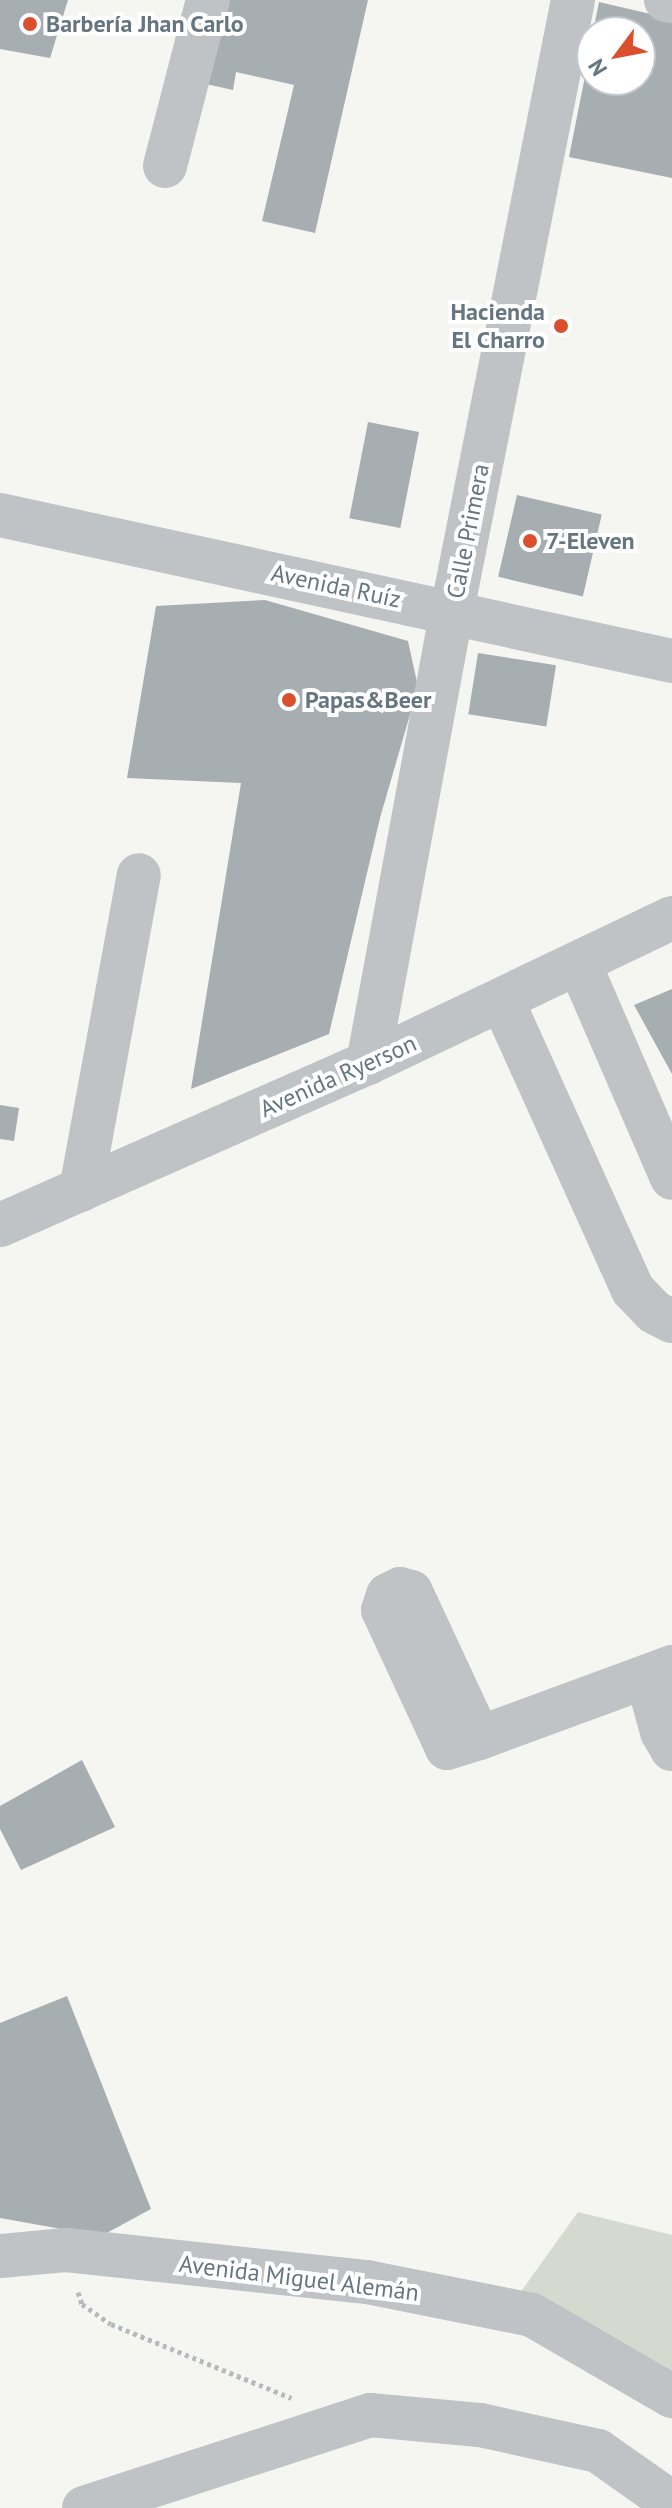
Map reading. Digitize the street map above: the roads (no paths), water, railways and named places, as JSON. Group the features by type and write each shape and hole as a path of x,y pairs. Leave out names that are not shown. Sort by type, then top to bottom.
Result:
{"street":[{"path":"165,166 208,0"},
{"name":"Calle Primera","path":"368,1063 452,611 573,0"},
{"path":"666,0 672,1"},
{"name":"Avenida Ruíz","path":"0,515 672,661"},
{"path":"81,1190 139,875"},
{"name":"Avenida Ryerson","path":"6,1218 81,1190 368,1063 672,918"},
{"path":"579,963 672,1178"},
{"path":"502,1000 633,1290 654,1312 672,1321"},
{"path":"479,1738 660,1672 662,1732 672,1749"},
{"name":"Avenida Miguel Alemán","path":"0,2256 66,2250 367,2282 532,2315 672,2396"},
{"path":"84,2508 370,2415 480,2425 598,2451 672,2503"}],"place":[{"name":"Barbería Jhan Carlo","path":"30,24"},
{"name":"Hacienda El Charro","path":"561,326"},
{"name":"7-Eleven","path":"530,541"},
{"name":"Papas&Beer","path":"289,700"}]}
